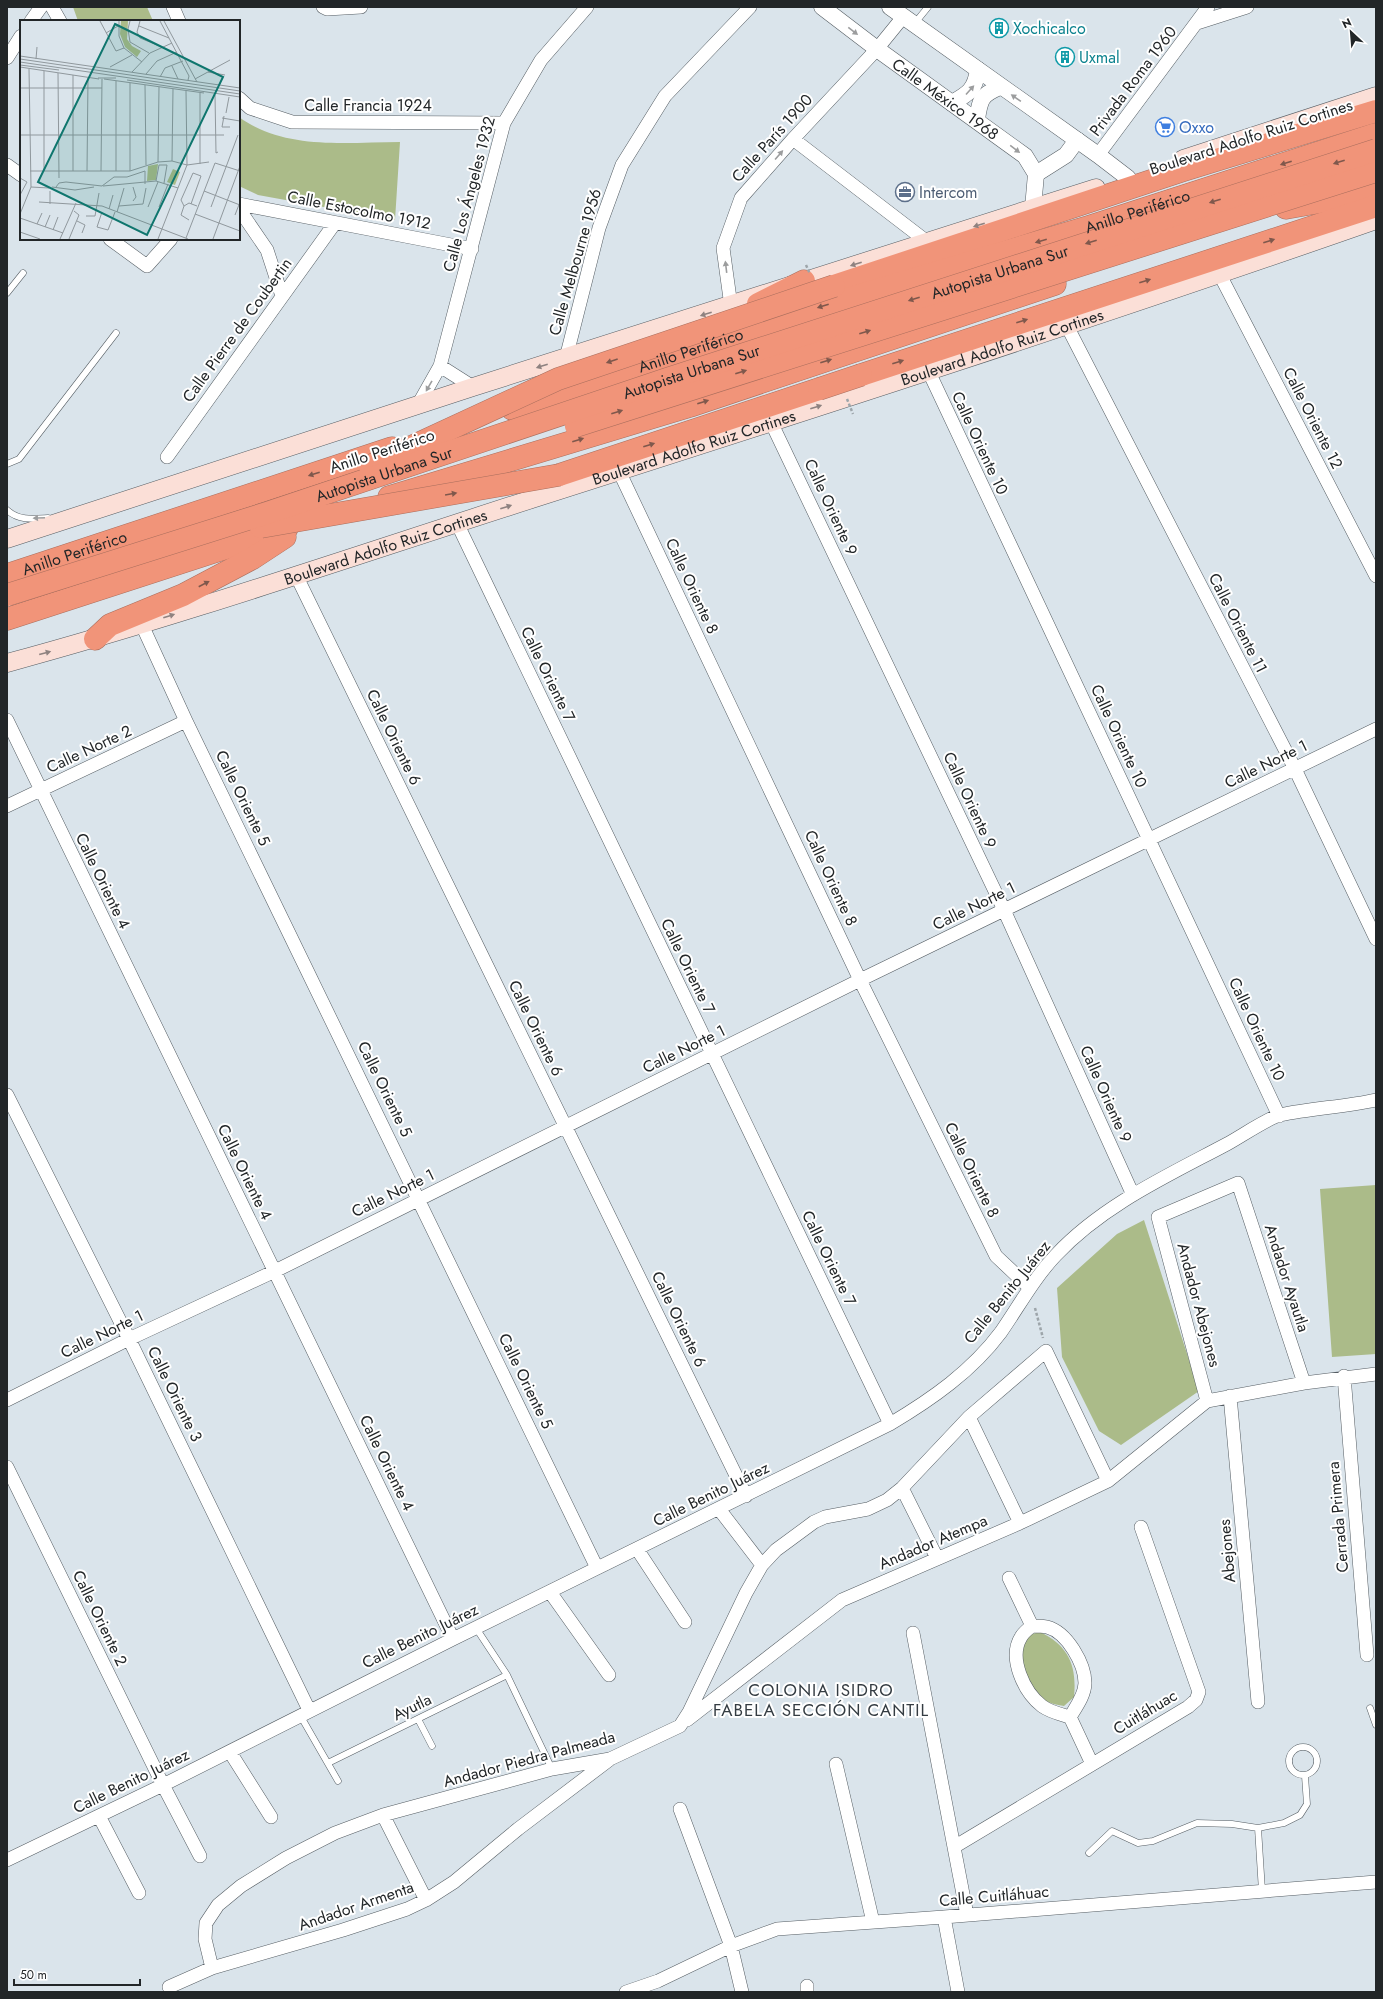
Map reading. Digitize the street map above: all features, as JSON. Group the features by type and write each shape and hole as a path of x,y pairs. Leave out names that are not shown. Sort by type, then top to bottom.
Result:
{"highway":[{"path":"264,520 558,379 1184,170 1376,111"},
{"name":"Anillo Periférico","path":"7,575 826,305 1088,227 1376,134"},
{"name":"Autopista Urbana Sur","path":"7,608 667,379 1376,150"},
{"name":"Autopista Urbana Sur","path":"7,595 264,520 861,334 1376,171"},
{"path":"7,620 308,522 690,406 1286,208 1376,180"},
{"path":"1286,208 1376,192"},
{"path":"264,520 559,475 1376,206"},
{"path":"631,370 804,281"},
{"path":"96,639 110,625 183,595 253,558 308,522"}],"main road":[{"name":"Boulevard Adolfo Ruiz Cortines","path":"7,539 473,387 731,306 926,241 1128,178 1376,96"},
{"name":"Boulevard Adolfo Ruiz Cortines","path":"7,663 142,625 771,422 1220,274 1376,220"}],"street":[{"path":"32,20 41,7"},
{"path":"52,7 59,20"},
{"path":"173,7 179,20"},
{"path":"322,7 327,9 361,7"},
{"name":"Calle Los Ángeles 1932","path":"418,405 440,366 504,123 541,60 587,7"},
{"name":"Calle Melbourne 1956","path":"566,358 599,228 622,165 665,96 750,7"},
{"name":"Calle México 1968","path":"822,7 876,49 977,120 1025,156 1036,174"},
{"path":"890,7 1128,178"},
{"name":"Privada Roma 1960","path":"1098,155 1208,7"},
{"path":"1197,23 1247,7"},
{"name":"Calle París 1900","path":"731,306 723,248 742,198 793,139 876,49 908,21"},
{"path":"7,58 20,38"},
{"path":"952,103 967,94 976,84 978,70"},
{"path":"977,120 979,102 986,93 1000,87"},
{"name":"Calle Francia 1924","path":"240,99 250,108 292,122 504,123"},
{"path":"793,139 926,241"},
{"path":"1034,208 1036,174 1066,155 1077,140"},
{"path":"7,165 20,174"},
{"name":"Calle Estocolmo 1912","path":"240,204 472,249"},
{"path":"240,210 267,250 282,296"},
{"name":"Calle Pierre de Coubertin","path":"167,457 335,223"},
{"path":"111,240 147,266 170,240"},
{"name":"Calle Oriente 12","path":"1220,274 1376,576"},
{"name":"Calle Oriente 11","path":"1066,324 1295,769 1376,939"},
{"path":"440,366 473,387"},
{"name":"Calle Oriente 10","path":"928,370 1279,1116"},
{"name":"Calle Oriente 9","path":"771,422 1004,910 1133,1195"},
{"name":"Calle Oriente 8","path":"619,471 860,980 996,1256 1030,1288"},
{"name":"Calle Oriente 7","path":"457,523 890,1424"},
{"name":"Calle Oriente 6","path":"296,575 746,1496"},
{"name":"Calle Oriente 5","path":"142,625 186,722 598,1568"},
{"name":"Calle Oriente 4","path":"7,720 40,791 453,1639"},
{"name":"Calle Norte 2","path":"7,806 186,722"},
{"name":"Calle Norte 1","path":"7,1400 129,1339 274,1271 860,980 1376,729"},
{"name":"Calle Oriente 3","path":"7,1095 129,1339 305,1713"},
{"name":"Calle Benito Juárez","path":"9,1855 99,1816 163,1785 453,1639 890,1424 920,1406 956,1380 1000,1333 1030,1288 1056,1256 1098,1217 1133,1195 1279,1116 1356,1105 1376,1100"},
{"name":"Andador Abejones","path":"1207,1401 1158,1217 1238,1184"},
{"name":"Andador Ayautla","path":"1238,1184 1304,1382"},
{"path":"680,1726 689,1712 746,1593 762,1565 776,1550 814,1522 825,1517 868,1510 887,1500 902,1488 969,1417 1046,1351 1108,1481"},
{"path":"1207,1401 1304,1382 1344,1376 1376,1374"},
{"name":"Cerrada Primera","path":"1344,1376 1367,1655"},
{"name":"Abejones","path":"1230,1396 1258,1702"},
{"name":"Andador Atempa","path":"680,1726 842,1600 1020,1523 1108,1481 1207,1401"},
{"path":"969,1417 1020,1523"},
{"name":"Calle Oriente 2","path":"7,1466 163,1785 200,1856"},
{"path":"902,1488 937,1558"},
{"path":"719,1508 762,1565"},
{"name":"Cuitláhuac","path":"954,1847 1188,1707 1196,1700 1198,1692 1141,1528"},
{"path":"637,1549 685,1622"},
{"path":"1009,1578 1032,1626"},
{"path":"550,1592 609,1675"},
{"path":"1070,1717 1081,1699 1085,1684 1082,1669 1071,1645 1061,1634 1047,1627 1032,1626 1021,1637 1016,1650 1017,1664 1022,1678 1032,1695 1042,1706 1055,1713 1070,1717 1092,1764"},
{"path":"913,1632 967,1915"},
{"name":"Andador Piedra Palmeada","path":"212,1968 205,1939 206,1923 218,1905 241,1886 286,1858 335,1833 383,1815 552,1769 610,1759 680,1726"},
{"path":"230,1752 270,1817"},
{"name":"Andador Armenta","path":"169,1987 212,1968 343,1930 426,1900 454,1882 518,1829 610,1759"},
{"path":"836,1764 873,1922"},
{"path":"680,1809 731,1946 742,1992"},
{"path":"383,1815 426,1900"},
{"path":"99,1816 139,1893"},
{"name":"Calle Cuitláhuac","path":"626,1992 658,1981 731,1946 777,1929 1376,1882"},
{"path":"944,1917 958,1992"}],"lane":[{"path":"908,21 928,7"},
{"path":"7,293 23,273"},
{"path":"7,464 19,459 116,333"},
{"path":"7,510 12,514 25,519 74,517"},
{"path":"476,1628 507,1675 552,1769"},
{"name":"Ayutla","path":"328,1763 507,1675"},
{"path":"1370,1708 1376,1725"},
{"path":"305,1713 338,1781"},
{"path":"418,1719 432,1746"},
{"path":"1302,1747 1311,1749 1315,1752 1318,1762 1314,1771 1305,1776 1292,1772 1289,1763 1289,1758 1293,1751 1302,1747"},
{"path":"1089,1853 1112,1831 1138,1843 1153,1841 1197,1823 1232,1824 1258,1828 1284,1823 1300,1815 1307,1804 1305,1776"},
{"path":"1258,1828 1262,1891"}],"path":[{"path":"1030,1288 1046,1351"}],"green space":[{"path":"73,7 147,7 153,20 78,20"},
{"path":"240,118 257,128 296,140 338,143 400,142 395,220 258,195 240,186"},
{"path":"1376,1185 1376,1354 1332,1357 1320,1189"},
{"path":"1144,1220 1199,1391 1121,1445 1099,1431 1062,1357 1057,1288 1117,1234"},
{"path":"1040,1632 1058,1644 1069,1658 1072,1667 1075,1686 1074,1697 1064,1706 1042,1699 1032,1687 1025,1672 1022,1646 1025,1640 1031,1635"}],"place":[{"name":"Xochicalco","path":"999,28"},
{"name":"Uxmal","path":"1065,57"},
{"name":"Oxxo","path":"1165,127"},
{"name":"Intercom","path":"905,192"}],"district":[{"name":"COLONIA ISIDRO FABELA SECCIÓN CANTIL","path":"821,1700"}]}
